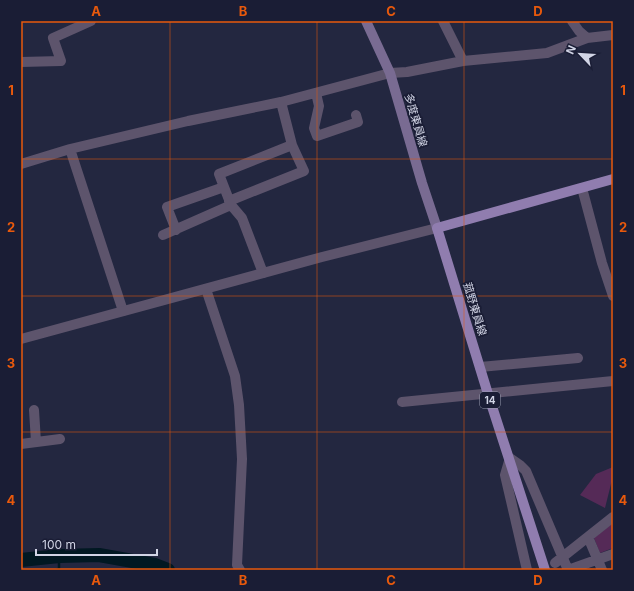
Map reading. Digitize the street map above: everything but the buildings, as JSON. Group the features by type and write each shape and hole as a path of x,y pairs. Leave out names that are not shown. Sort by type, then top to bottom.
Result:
{"main road":[{"name":"多度東員線","path":"366,21 390,74 422,183 438,228"},
{"path":"438,228 613,179"},
{"name":"菰野東員線","path":"438,228 488,394 510,458 545,570"}],"street":[{"path":"21,62 61,61 53,38 91,21"},
{"path":"443,21 463,61"},
{"path":"572,21 579,31 587,38"},
{"path":"21,164 70,149 188,121 281,102 390,74 463,61 547,53 587,38 613,35"},
{"path":"316,93 318,106 314,128 317,136 358,122 356,114"},
{"path":"163,236 230,203 304,171 292,145 281,102"},
{"path":"263,273 242,218 230,203 219,174 292,145"},
{"path":"70,149 123,311"},
{"path":"176,230 167,207 224,187"},
{"path":"582,188 602,263 613,296"},
{"path":"21,339 263,273 438,228"},
{"path":"206,289 234,376 239,405 242,459 237,565 240,570"},
{"path":"480,367 578,358"},
{"path":"402,402 613,381"},
{"path":"34,410 36,442"},
{"path":"21,444 60,438"},
{"path":"527,570 505,475 510,458 526,471 559,561 568,570 613,554"},
{"path":"559,561 613,517"},
{"path":"588,537 602,570"}],"shaded area":[{"path":"613,467 613,480 605,508 580,495 596,474"},
{"path":"613,523 613,548 600,553 594,538"}],"waterway":[{"path":"21,560 59,556 99,555 155,565 168,570"},
{"path":"56,570 59,569 59,556"}]}
